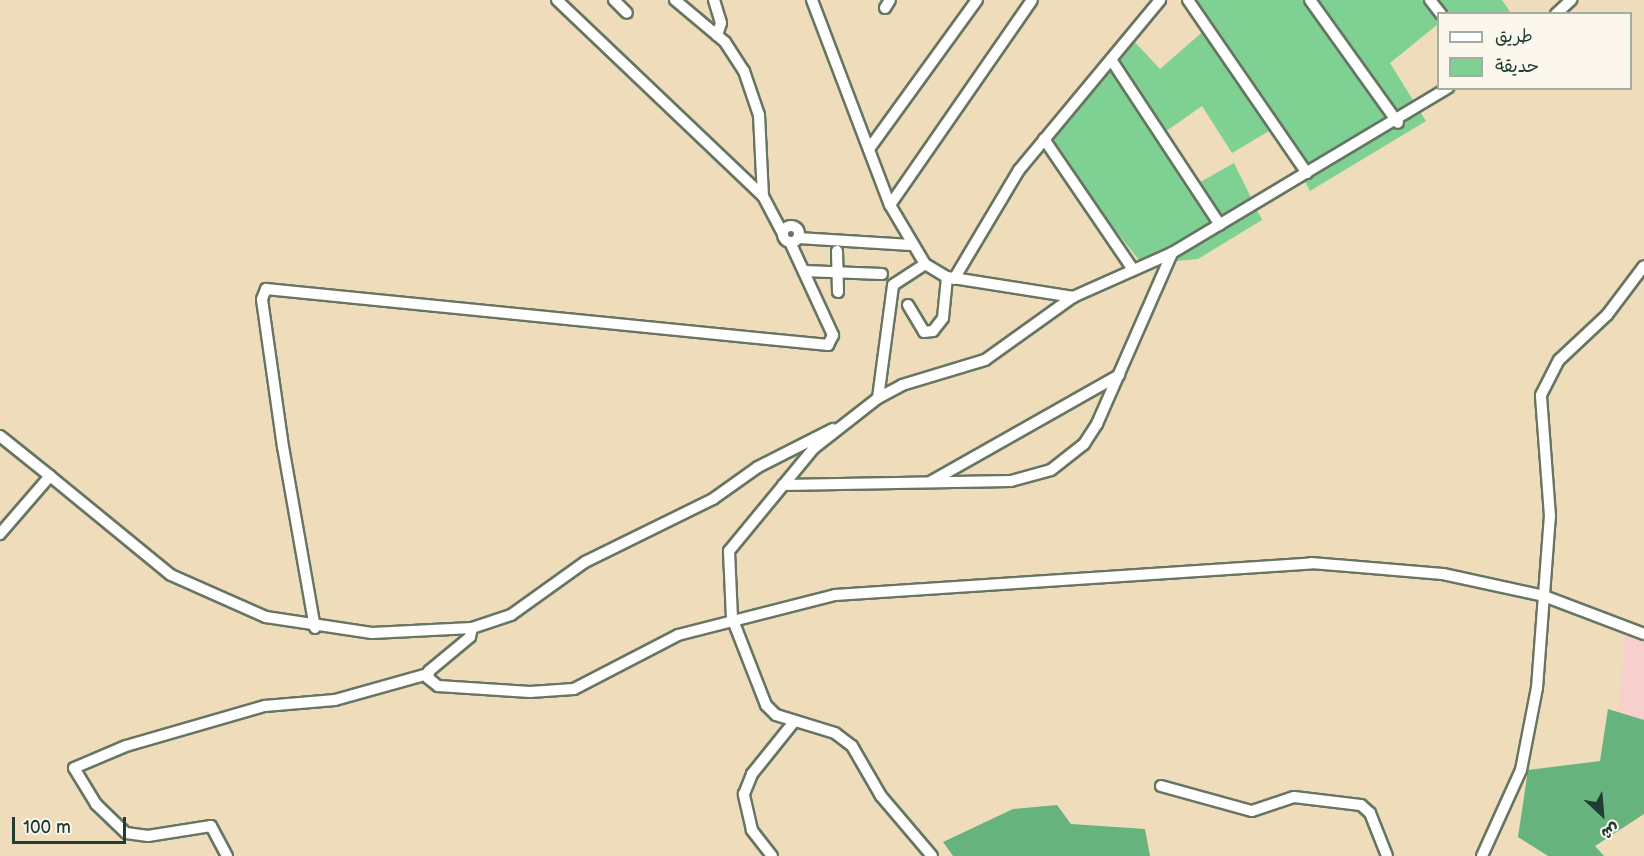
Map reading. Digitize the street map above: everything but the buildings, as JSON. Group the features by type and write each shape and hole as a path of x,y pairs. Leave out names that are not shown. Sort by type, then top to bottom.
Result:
{"street":[{"path":"315,628 283,447 262,299 266,289 828,345 833,335 804,271 794,240 763,196 557,0"},
{"path":"614,0 627,13"},
{"path":"675,0 717,35 738,60 755,98 764,149 763,196"},
{"path":"714,0 720,23 717,35"},
{"path":"812,0 890,206 911,245 925,264 951,278 1073,297"},
{"path":"870,149 977,0"},
{"path":"890,206 1032,0"},
{"path":"908,304 921,327 931,333 943,318 951,278 1044,139 1112,61 1160,0"},
{"path":"1188,0 1307,173"},
{"path":"1310,0 1398,123"},
{"path":"1430,0 1439,12"},
{"path":"1558,12 1571,0"},
{"path":"1112,61 1220,225"},
{"path":"932,856 881,796 852,746 835,733 793,723 766,705 732,618 729,551 783,485 839,427 878,398 902,385 985,360 1073,297 1132,268 1172,253 1307,173 1398,123 1445,90"},
{"path":"1044,139 1132,268"},
{"path":"794,240 911,245"},
{"path":"837,251 838,292"},
{"path":"783,485 1011,481 1051,470 1084,444 1119,375 1172,253"},
{"path":"878,398 893,285 925,264"},
{"path":"1482,856 1526,752 1544,596 1550,516 1541,395 1559,360 1607,315 1644,266"},
{"path":"804,271 882,273"},
{"path":"930,482 1119,375"},
{"path":"0,436 140,554 189,586 266,617 315,628 372,633 472,628 511,615 585,562 713,499 806,439 839,427"},
{"path":"0,534 50,476"},
{"path":"428,674 438,686 530,693 574,689 663,642 732,618 869,591 1063,584 1160,571 1311,563 1394,566 1544,596 1644,634"},
{"path":"227,856 211,826 148,837 126,833 96,804 74,768 126,746 265,706 335,700 428,674 470,637 472,628"},
{"path":"772,856 752,830 744,794 752,774 793,723"},
{"path":"1161,786 1252,810 1293,797 1361,805 1370,813 1388,856"}],"shaded area":[{"path":"1625,636 1644,642 1644,720 1619,713"}],"green space":[{"path":"1188,0 1502,0 1510,12 1437,12 1437,25 1390,63 1426,121 1310,191 1276,127 1232,153 1202,106 1162,134 1195,185 1234,163 1262,220 1198,259 1142,264 1044,139 1130,37 1160,69 1207,28"},
{"path":"1608,709 1644,720 1644,814 1595,846 1604,856 1548,856 1518,837 1528,770 1600,761"},
{"path":"1057,805 1071,824 1145,829 1150,856 953,856 943,842 1013,809"}]}
